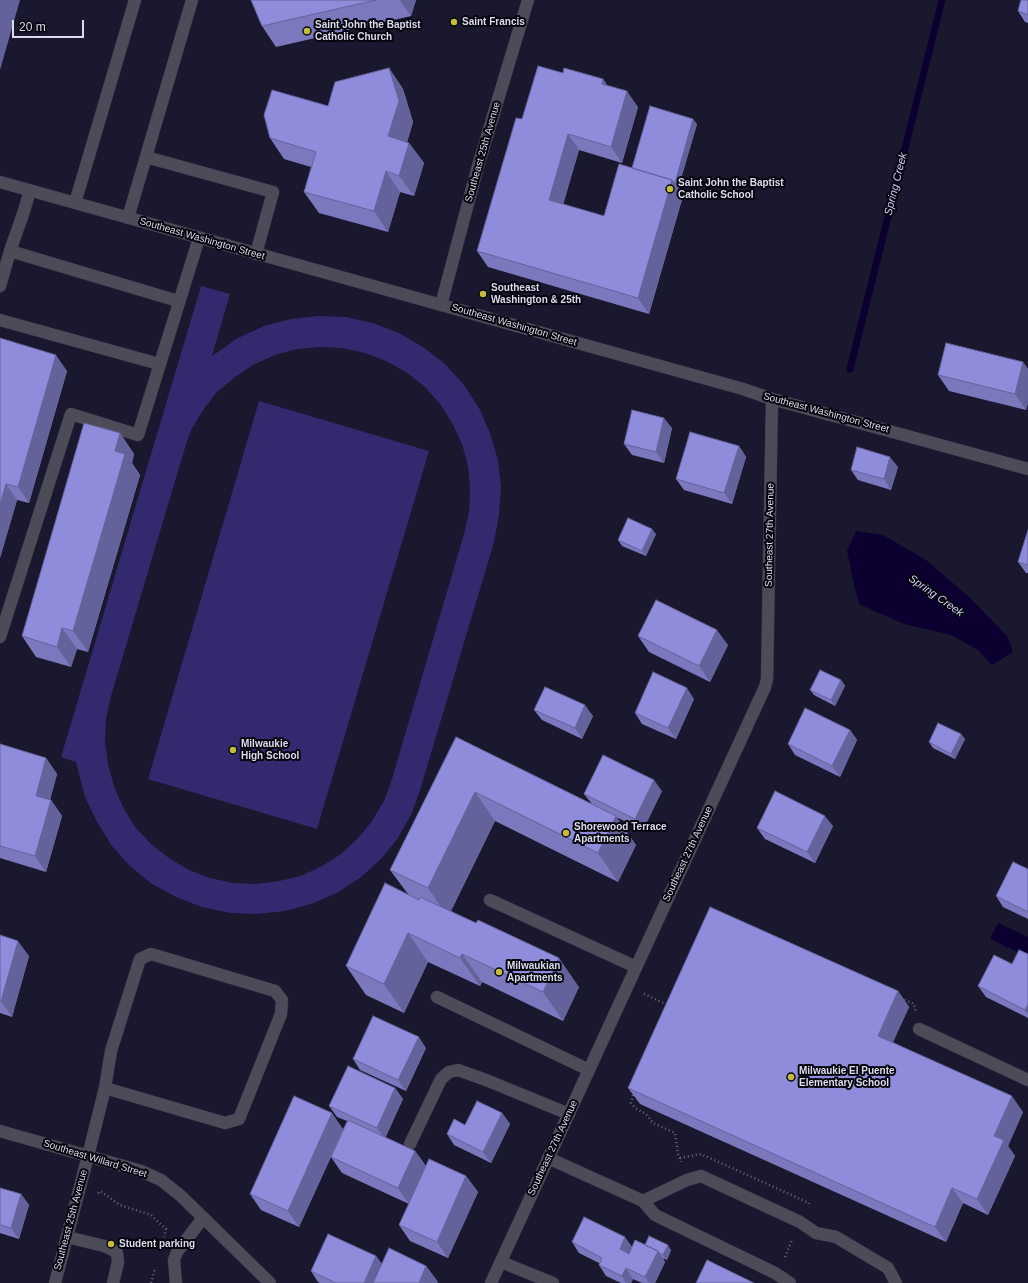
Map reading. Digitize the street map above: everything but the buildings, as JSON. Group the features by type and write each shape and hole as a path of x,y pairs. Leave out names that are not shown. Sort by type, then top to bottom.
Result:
{"street":[{"path":"75,203 135,0"},
{"path":"128,218 192,0"},
{"name":"Southeast 25th Avenue","path":"441,305 478,166 528,0"},
{"path":"146,157 273,192 256,254"},
{"name":"Southeast Washington Street","path":"0,182 772,399 1028,469"},
{"path":"0,286 30,191"},
{"path":"0,637 70,414 138,435 198,238"},
{"path":"10,252 178,301"},
{"path":"0,320 159,364"},
{"name":"Southeast 27th Avenue","path":"492,1283 765,687 767,679 772,399"},
{"path":"490,900 636,967"},
{"name":"Southeast 25th Avenue","path":"55,1283 105,1088 111,1051 140,959 151,954 275,991 282,1000 281,1014 239,1119 225,1123 105,1088"},
{"path":"437,997 589,1070"},
{"path":"919,1029 1028,1080"},
{"path":"410,1144 441,1079 449,1072 458,1070 569,1114"},
{"name":"Southeast Willard Street","path":"0,1131 141,1171 161,1180 181,1196 270,1283"},
{"path":"548,1158 643,1201 655,1215 775,1273 790,1283"},
{"path":"643,1201 687,1180 701,1176 800,1222 816,1233 836,1237 888,1268 896,1283"},
{"path":"176,1283 174,1260 177,1252 203,1218"},
{"path":"67,1237 104,1246 117,1253 118,1262 113,1283"},
{"path":"501,1262 553,1283"}],"path":[{"path":"627,987 672,1007"},
{"path":"897,996 914,1004"},
{"path":"636,1085 631,1103 635,1108 646,1114 653,1123 675,1133 678,1154 687,1180"},
{"path":"96,1196 100,1191 120,1205 151,1215 166,1229 162,1242"},
{"path":"151,1283 157,1263"}],"shaded area":[{"path":"201,286 230,294 212,356 238,338 264,326 291,319 318,316 346,317 373,323 399,333 423,347 445,364 464,385 479,408 490,433 498,460 501,487 499,515 494,542 421,787 412,813 398,838 381,859 360,878 337,893 311,904 285,911 257,914 230,913 202,907 176,897 152,884 130,866 112,846 97,822 85,797 76,762 61,757","holes":["320,347 342,348 365,353 386,361 406,372 424,386 440,404 452,423 462,444 468,466 470,489 469,512 464,534 392,779 384,801 372,821 358,838 341,854 322,866 301,876 256,884 233,883 210,878 189,870 169,858 151,844 135,827 123,807 114,786 108,764 105,741 106,719 111,696 184,451 191,430 203,410 217,392 235,377 253,365 275,355 297,349"]},
{"path":"259,401 429,451 317,829 148,779"}],"water":[{"path":"856,531 883,535 926,560 968,596 1008,637 1013,652 992,665 978,650 951,635 904,624 859,604 847,551"},
{"path":"998,923 1028,937 1028,957 990,939"}],"waterway":[{"name":"Spring Creek","path":"850,369 942,0"}],"place":[{"name":"Saint Francis","path":"454,22"},
{"name":"Saint John the Baptist Catholic Church","path":"307,31"},
{"name":"Saint John the Baptist Catholic School","path":"670,189"},
{"name":"Southeast Washington & 25th","path":"483,294"},
{"name":"Milwaukie High School","path":"233,750"},
{"name":"Shorewood Terrace Apartments","path":"566,833"},
{"name":"Milwaukian Apartments","path":"499,972"},
{"name":"Milwaukie El Puente Elementary School","path":"791,1077"},
{"name":"Student parking","path":"111,1244"}]}
